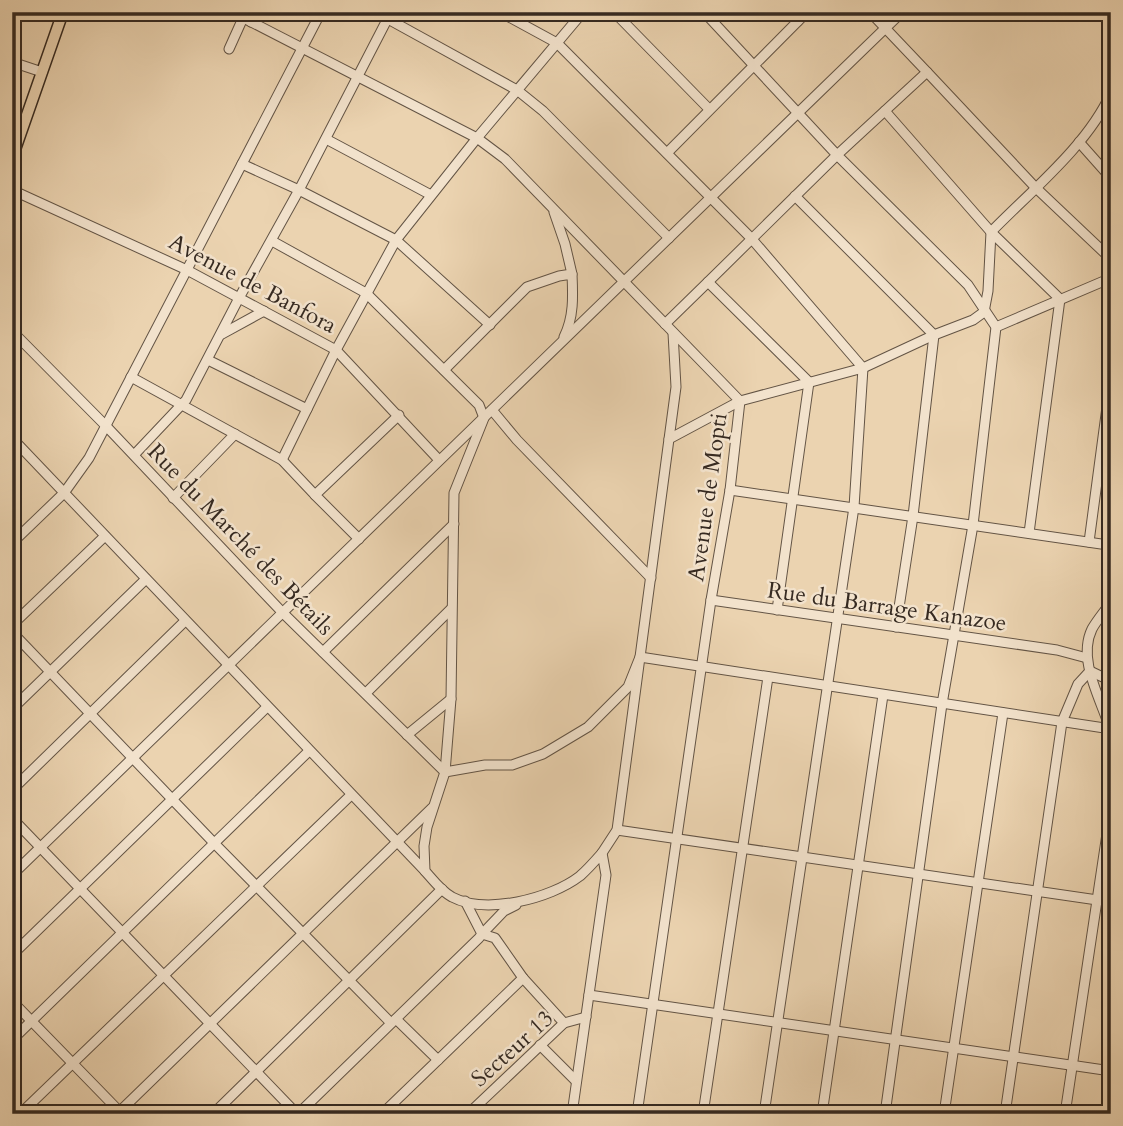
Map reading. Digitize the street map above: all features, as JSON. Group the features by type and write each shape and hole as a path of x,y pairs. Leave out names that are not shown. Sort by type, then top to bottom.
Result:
{"main road":[{"path":"12,158 63,12"}],"street":[{"name":"Avenue de Mopti","path":"232,12 477,138 505,159 740,401 730,490 701,667 637,1114"},
{"path":"229,49 247,20 256,12"},
{"path":"12,543 64,493 89,458 321,12"},
{"path":"500,12 557,43 751,239 863,368 854,507 764,1114"},
{"path":"282,460 336,350 396,240 583,12"},
{"path":"614,12 709,110"},
{"path":"704,12 837,155 968,285 996,327 973,525 942,704 885,1114"},
{"path":"789,12 798,21"},
{"path":"667,153 807,12"},
{"path":"870,12 1035,187 1111,259"},
{"path":"12,875 902,12"},
{"path":"134,455 181,405 208,360 389,15 517,90 543,111 669,238"},
{"path":"12,62 42,72"},
{"path":"665,324 837,155 927,72"},
{"path":"670,439 740,401 863,368 973,320 984,312 988,291 991,232 1079,142 1103,110 1111,93"},
{"path":"885,111 991,232 1060,299"},
{"path":"326,139 431,195"},
{"path":"1079,142 1111,178"},
{"path":"242,164 396,240 490,325"},
{"name":"Avenue de Banfora","path":"12,190 187,270 336,350 439,460"},
{"path":"795,196 934,335"},
{"path":"552,207 572,274 573,302 568,329 562,342"},
{"path":"272,241 366,293 479,405 484,418 454,494 451,699 445,772 424,846 425,871"},
{"path":"444,370 527,287 559,275 572,274"},
{"path":"996,327 1111,278"},
{"path":"708,282 809,382"},
{"path":"1029,533 1060,299"},
{"path":"220,335 264,311"},
{"name":"Rue du Marché des Bétails","path":"12,331 282,612 445,772"},
{"path":"12,818 298,1114 503,911 580,876 603,853 617,830 676,387 674,333"},
{"path":"896,627 913,516 934,335"},
{"path":"208,360 307,409"},
{"path":"131,377 282,460 359,539"},
{"path":"1089,542 1111,377"},
{"path":"777,610 809,382"},
{"path":"492,410 517,440 651,578"},
{"path":"315,495 399,415"},
{"path":"173,498 235,434"},
{"path":"12,438 442,889 451,897 481,905 519,903"},
{"path":"12,455 20,447"},
{"path":"730,490 1108,545"},
{"path":"323,652 454,524"},
{"path":"12,625 105,536"},
{"path":"12,709 146,579"},
{"name":"Rue du Barrage Kanazoe","path":"711,600 1057,650 1087,657"},
{"path":"640,657 1110,729 1090,671 1087,644 1092,630 1111,602"},
{"path":"366,693 451,609"},
{"path":"12,790 185,621"},
{"path":"12,632 349,980 438,1060"},
{"path":"445,772 485,765 512,765 543,754 588,727 628,687 640,657"},
{"path":"1090,671 1111,681"},
{"path":"1005,1114 1062,722 1078,684 1090,671"},
{"path":"702,1114 768,677"},
{"path":"822,1114 883,695"},
{"path":"407,735 451,699"},
{"path":"12,955 267,707"},
{"path":"944,1114 1003,713"},
{"path":"12,1040 309,751"},
{"path":"20,1114 351,795"},
{"path":"12,1001 119,1113 433,807"},
{"path":"1065,1114 1111,807"},
{"path":"617,830 1111,902"},
{"path":"572,1114 606,875 603,853"},
{"path":"213,1114 442,889"},
{"path":"464,901 482,933 495,938 523,978 564,1023"},
{"path":"382,1114 523,978"},
{"path":"589,995 1111,1071"},
{"name":"Secteur 13","path":"468,1114 564,1023 586,1017"},
{"path":"540,1045 576,1081"}]}
